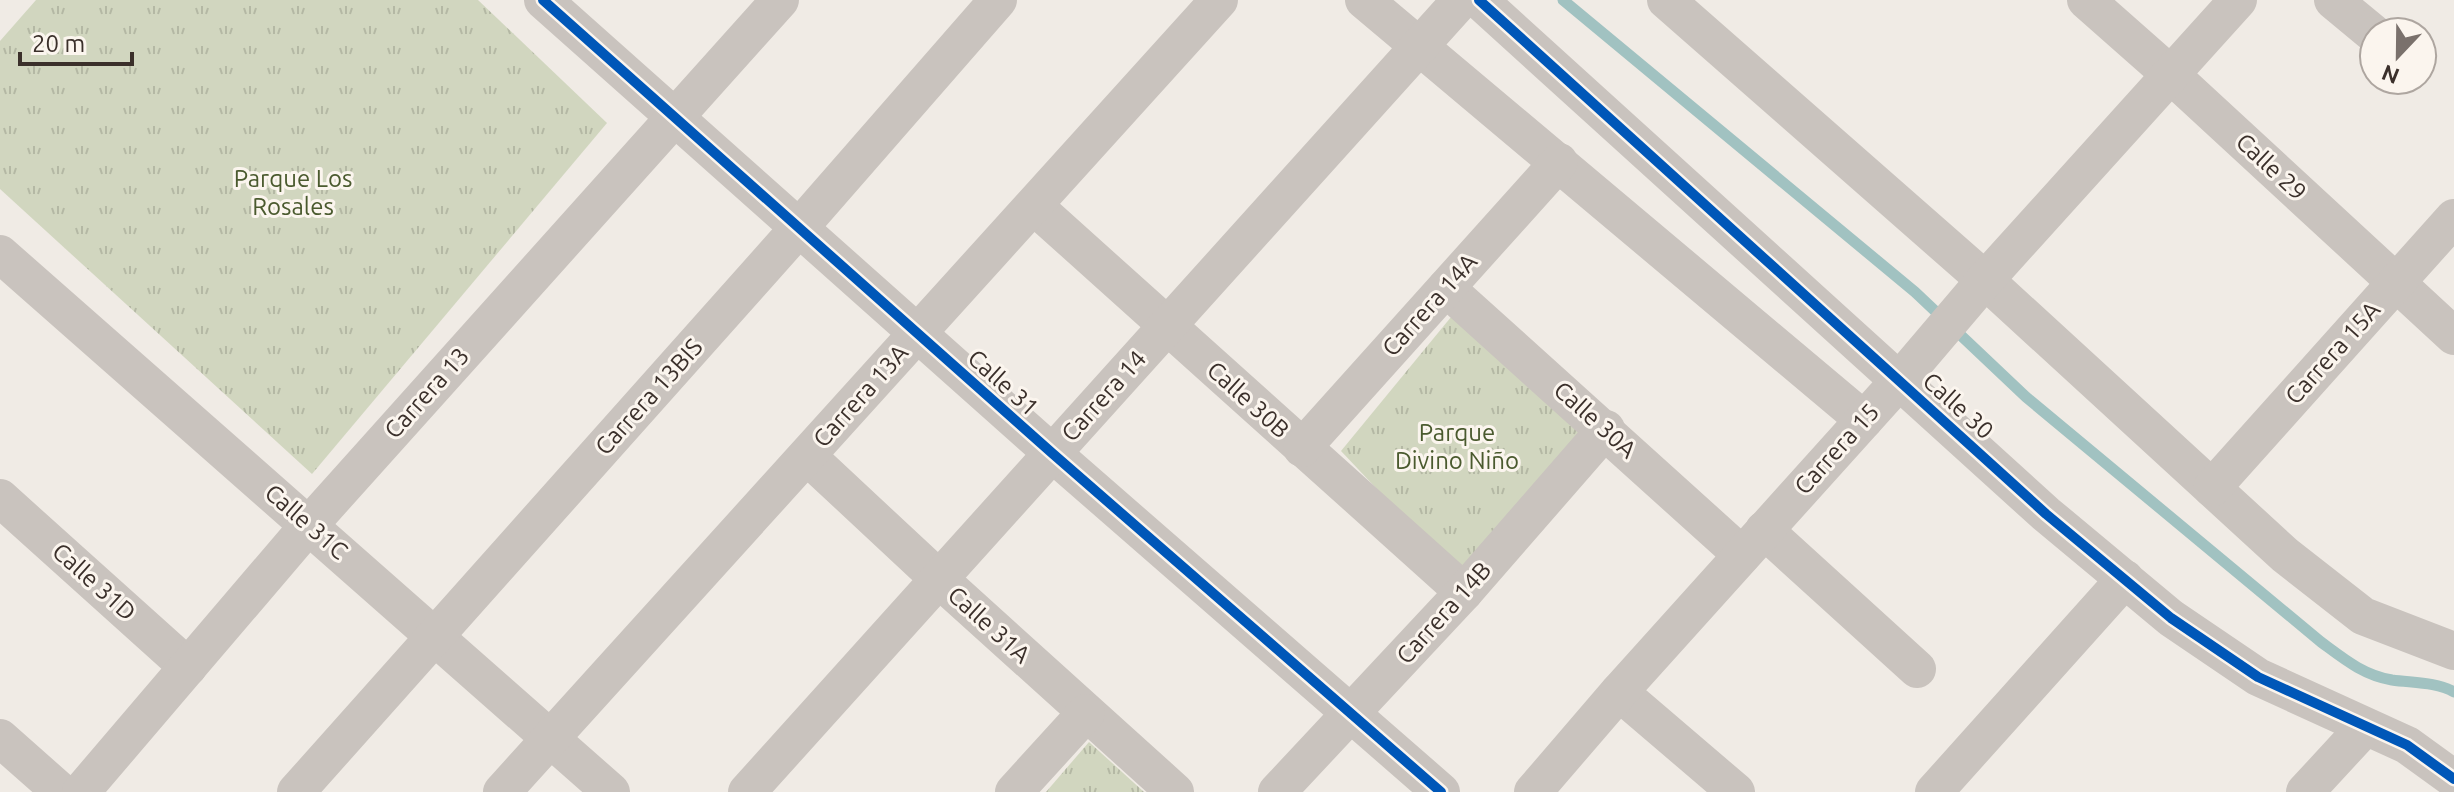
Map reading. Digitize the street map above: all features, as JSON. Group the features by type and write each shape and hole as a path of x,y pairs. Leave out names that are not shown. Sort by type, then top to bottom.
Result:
{"street":[{"name":"Calle 31","path":"543,0 798,229 1441,792"},
{"name":"Carrera 13","path":"81,792 309,525 780,0"},
{"name":"Carrera 13BIS","path":"296,792 998,0"},
{"name":"Carrera 13A","path":"502,792 1219,0"},
{"path":"1364,0 1864,420"},
{"name":"Carrera 14","path":"747,792 1461,0"},
{"name":"Calle 30","path":"1479,0 2046,514 2171,618 2258,677 2407,745 2454,779"},
{"path":"1666,0 1976,290 2212,488 2285,555 2363,616 2448,640"},
{"name":"Calle 29","path":"2086,0 2454,336"},
{"name":"Carrera 15","path":"1533,792 1900,380 1976,290 2238,0"},
{"path":"2333,0 2358,21"},
{"name":"Carrera 14A","path":"1302,448 1559,162"},
{"name":"Calle 30B","path":"1034,206 1464,592"},
{"name":"Carrera 15A","path":"2212,488 2454,218"},
{"name":"Calle 31C","path":"0,254 611,792"},
{"name":"Calle 30A","path":"1446,288 1606,429 1917,669"},
{"name":"Carrera 14B","path":"1277,792 1464,592 1606,429"},
{"name":"Calle 31A","path":"807,456 1175,792"},
{"name":"Calle 31D","path":"0,498 188,667"},
{"path":"1934,792 2125,579"},
{"path":"1619,692 1736,792"},
{"path":"1014,792 1086,713"},
{"path":"2305,792 2365,727"},
{"path":"0,738 61,792"}],"green space":[{"name":"Parque Los Rosales","path":"36,0 478,0 607,123 312,474 0,189 0,41"},
{"name":"Parque Divino Niño","path":"1456,311 1588,430 1460,577 1341,451"},
{"path":"1089,742 1144,792 1046,792"}],"waterway":[{"path":"1563,0 1915,292 2026,397 2321,642 2354,666 2372,674 2454,692"}],"cycle path":[{"path":"543,0 1052,453 1441,792"},
{"path":"1479,0 2046,514 2171,618 2258,677 2407,745 2454,779"}]}
